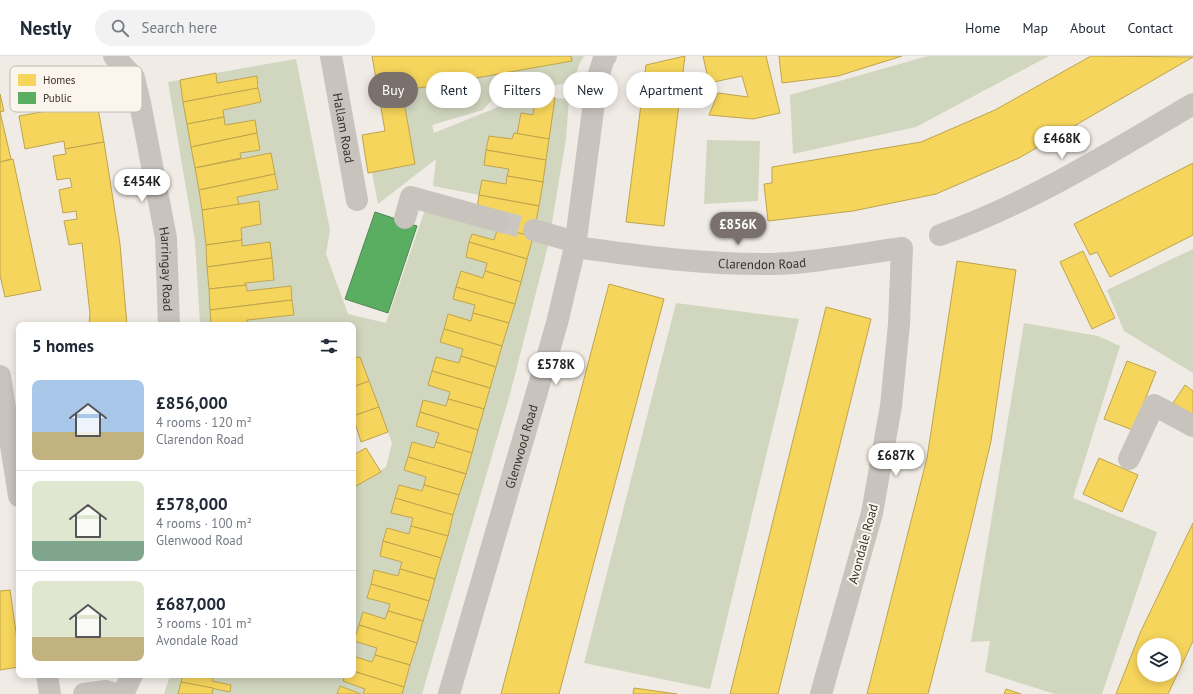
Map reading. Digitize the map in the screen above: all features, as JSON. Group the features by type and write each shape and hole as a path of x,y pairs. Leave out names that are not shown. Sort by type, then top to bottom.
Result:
{"street":[{"name":"Harringay Road","path":"114,56 123,66"},
{"name":"Hallam Road","path":"331,56 357,200"},
{"name":"Glenwood Road","path":"449,694 557,323 575,244 597,80 606,56"},
{"path":"940,235 1028,198 1109,154 1193,104"},
{"name":"Harringay Road","path":"142,112 166,238 169,322"},
{"path":"405,218 411,197 498,221"},
{"name":"Clarendon Road","path":"534,230 575,244 641,256 690,261 772,264 814,261 902,248"},
{"name":"Avondale Road","path":"821,694 872,513 891,406 899,324 902,248"},
{"path":"0,376 16,477"},
{"path":"1129,459 1154,405 1193,426"},
{"path":"47,678 50,694"},
{"path":"124,694 131,678"},
{"path":"84,694 106,691 115,694"}],"green space":[{"path":"571,56 584,56 577,72 563,72 563,84 555,85 555,72 509,72 571,61"},
{"path":"928,56 1049,56 916,127 793,154 790,95"},
{"path":"296,59 330,230 326,254 348,314 386,323 426,207 498,227 494,240 472,234 466,256 487,263 483,278 461,272 453,299 475,305 471,321 448,314 440,342 463,349 459,363 436,357 428,385 450,392 446,406 423,400 439,433 434,448 412,442 404,470 426,477 422,491 399,485 391,513 413,518 409,534 387,528 380,556 402,562 398,576 374,570 367,598 390,604 385,619 363,612 356,637 356,486 386,467 392,443 360,357 356,358 356,322 247,322 247,320 294,315 291,286 247,291 245,283 274,280 242,246 241,228 261,224 259,202 239,205 237,197 278,189 271,153 241,158 240,153 260,150 255,120 225,125 223,110 261,102 257,76 217,83 216,73"},
{"path":"489,76 489,103 483,110 432,125 434,133 496,108 534,108 533,115 521,113 517,134 514,133 512,139 489,136 484,164 509,169 506,184 482,180 479,195 433,186 436,159 378,204 372,172 415,164 405,108 418,108 418,88 426,87 426,108 481,108 481,77"},
{"path":"180,80 202,210 206,245 211,322 200,322 195,241 168,82"},
{"path":"555,98 563,99 563,108 568,108 566,139 551,228 535,225 553,108 555,108"},
{"path":"707,140 760,141 758,201 704,204"},
{"path":"533,237 549,242 510,394 422,694 402,694"},
{"path":"1193,249 1193,373 1124,331 1107,290"},
{"path":"676,303 799,319 710,689 584,663"},
{"path":"1024,323 1098,336 1120,346 1073,498 1157,532 1102,694 1055,694 985,672 990,641 971,642"},
{"path":"356,641 377,648 372,662 356,657"},
{"path":"169,678 182,678 178,694 164,694"},
{"path":"213,678 344,678 343,681 365,689 363,694 340,686 337,694 212,694 213,688 230,692 231,685 212,681"}],"building: Homes":[{"path":"372,56 571,56 572,61 510,72 489,72 489,76 481,77 481,72 426,72 426,87 418,88 418,72 375,72"},
{"path":"685,56 683,72 645,72 646,65"},
{"path":"703,56 766,56 780,113 753,119 709,115 712,108 717,108 718,93 748,97 742,76 717,81 717,72 707,72"},
{"path":"779,56 902,56 838,76 782,83"},
{"path":"1091,56 1193,57 1019,158 936,194 853,211 768,221 764,184 772,183 772,167 921,142 995,110"},
{"path":"216,73 217,83 257,76 258,88 183,102 180,80"},
{"path":"258,88 261,102 223,110 224,117 187,124 183,102"},
{"path":"0,94 4,111 0,112"},
{"path":"381,108 405,108 415,164 368,173 362,135 385,131"},
{"path":"534,108 554,108 549,139 517,134 521,113 533,115"},
{"path":"641,108 679,108 664,226 626,222"},
{"path":"0,112 11,159 0,162"},
{"path":"41,112 99,112 104,142 65,149 64,141 25,149 19,116"},
{"path":"224,117 225,125 255,120 257,133 191,147 187,124"},
{"path":"257,133 260,150 240,153 241,158 195,168 191,147"},
{"path":"514,133 549,139 546,160 486,150 489,136 512,139"},
{"path":"104,142 120,244 127,322 89,322 90,314 82,243 69,245 64,221 77,219 76,211 63,213 59,190 72,187 70,178 57,180 53,156 66,154 65,149"},
{"path":"486,150 546,160 543,182 507,176 509,169 484,165"},
{"path":"271,153 275,174 199,190 195,168"},
{"path":"13,159 41,290 5,297 0,275 0,162"},
{"path":"1193,163 1193,235 1110,277 1097,252 1090,255 1074,224"},
{"path":"275,174 278,189 237,197 239,205 202,210 199,190"},
{"path":"507,176 543,182 539,206 479,195 482,180 506,184"},
{"path":"479,195 539,206 533,237 498,227 477,208"},
{"path":"259,201 261,224 241,228 242,240 206,245 202,210"},
{"path":"498,227 533,237 527,259 469,242 472,234 494,240"},
{"path":"242,240 242,246 270,242 272,258 207,267 206,245"},
{"path":"469,242 527,259 521,282 485,271 487,263 466,257"},
{"path":"1083,251 1115,318 1092,329 1060,262"},
{"path":"272,258 274,280 209,289 207,267"},
{"path":"957,261 1016,270 991,441 928,694 867,694 927,458"},
{"path":"461,271 483,278 485,271 521,282 515,304 456,287"},
{"path":"609,284 664,299 559,694 501,694"},
{"path":"246,285 247,291 291,286 292,300 210,310 209,289"},
{"path":"456,287 515,304 509,323 473,313 475,305 453,299"},
{"path":"292,300 294,315 247,320 247,322 211,322 210,310"},
{"path":"826,307 871,319 778,694 730,694"},
{"path":"473,313 509,323 502,346 444,329 448,314 471,321"},
{"path":"444,329 502,346 496,367 461,356 463,349 440,342"},
{"path":"461,356 496,367 490,388 432,371 436,357 459,363"},
{"path":"360,357 369,381 356,386 356,358"},
{"path":"1127,361 1156,372 1133,430 1104,419"},
{"path":"432,371 490,388 484,409 448,399 450,392 428,385"},
{"path":"369,381 379,407 356,415 356,386"},
{"path":"1185,385 1193,391 1193,417 1173,403"},
{"path":"448,399 484,409 478,430 420,412 423,400 446,406"},
{"path":"379,407 388,432 361,442 356,426 356,415"},
{"path":"420,412 478,430 472,453 436,442 439,433 416,426"},
{"path":"412,442 434,448 436,442 472,453 466,474 408,457"},
{"path":"366,448 381,472 356,486 356,453"},
{"path":"408,457 466,474 459,495 424,485 426,477 404,470"},
{"path":"1099,458 1138,475 1122,512 1083,494"},
{"path":"399,485 422,491 424,485 459,495 453,515 395,498"},
{"path":"395,498 453,515 448,536 411,526 413,518 391,513"},
{"path":"1193,523 1193,641 1181,666 1181,638 1138,638"},
{"path":"411,526 448,536 441,558 383,541 387,528 409,534"},
{"path":"383,541 441,558 435,579 400,569 402,562 380,556"},
{"path":"400,569 435,579 429,601 371,584 374,570 398,576"},
{"path":"371,584 429,601 423,621 388,611 390,604 367,598"},
{"path":"10,590 16,632 16,667 0,670 0,591"},
{"path":"388,611 423,621 417,643 359,625 363,612 385,619"},
{"path":"359,625 417,643 410,665 375,655 377,648 356,642 356,635"},
{"path":"1137,641 1137,682 1174,682 1168,694 1116,694"},
{"path":"375,655 410,665 404,687 356,672 356,657 372,662"},
{"path":"356,672 404,687 402,694 363,694 365,689 343,681 344,678 356,678"},
{"path":"182,678 213,678 212,681 231,685 230,692 181,682"},
{"path":"181,682 213,688 212,694 178,694"},
{"path":"340,686 361,694 337,694"},
{"path":"634,688 677,694 633,694"},
{"path":"1006,689 1021,694 1004,694"}],"building: Public":[{"path":"375,212 417,226 388,313 345,299"}],"tunnel":[{"path":"498,221 534,230"}]}
